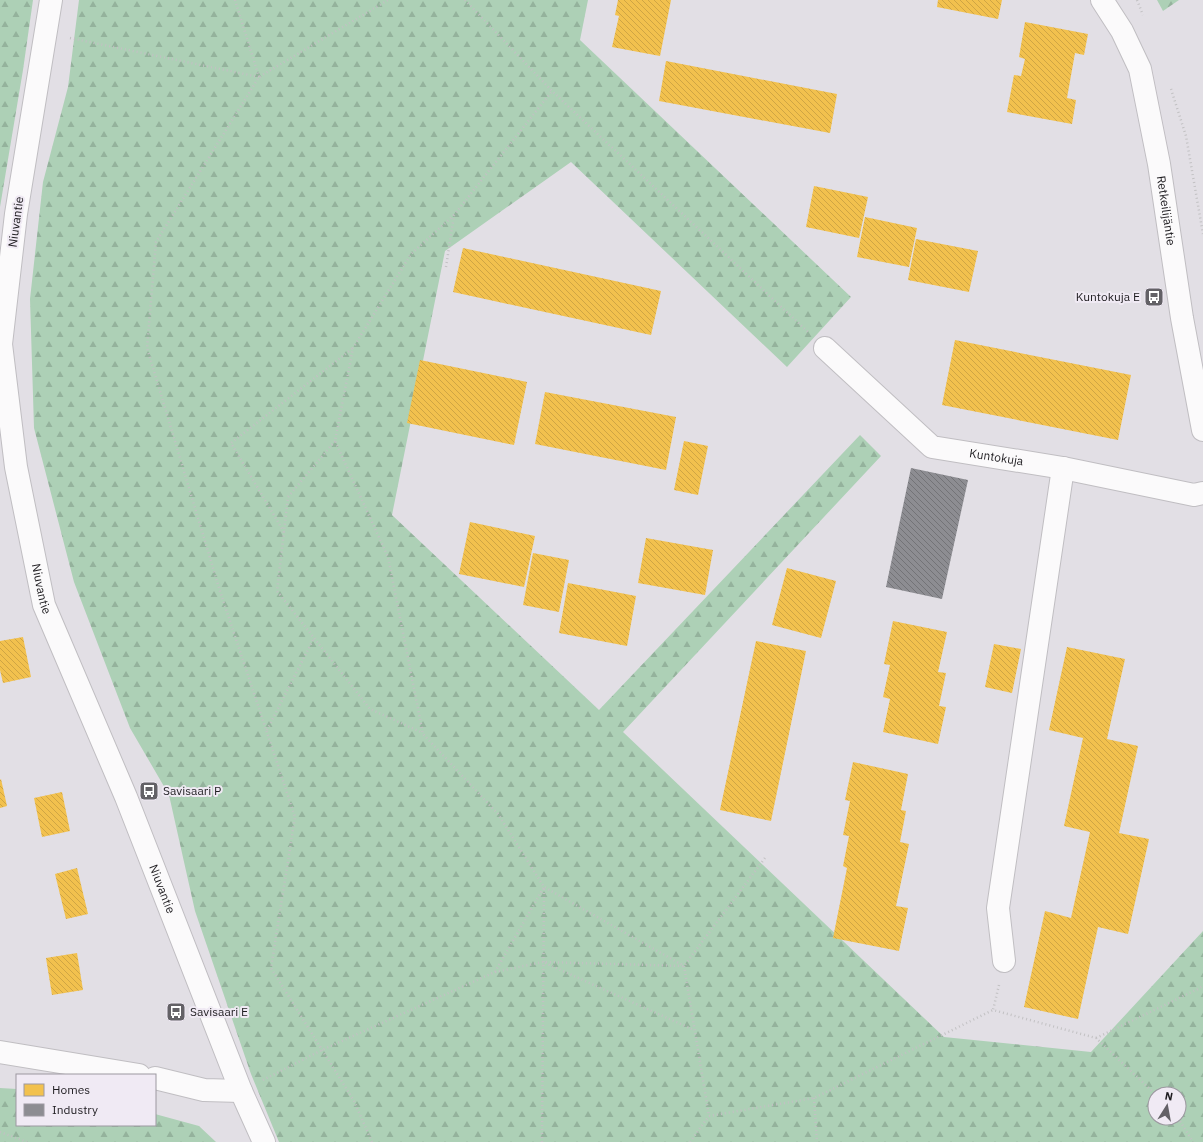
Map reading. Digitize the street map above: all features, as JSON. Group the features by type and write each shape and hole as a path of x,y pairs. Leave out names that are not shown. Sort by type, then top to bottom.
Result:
{"street":[{"name":"Niuvantie","path":"52,0 16,214 1,344 16,467 44,605 126,797 241,1091 264,1142"},
{"name":"Retkeilijäntie","path":"1102,0 1122,31 1140,69 1159,164 1182,318 1203,430"},
{"name":"Kuntokuja","path":"825,348 932,447 1063,468 1194,495 1203,493"},
{"path":"1004,961 998,908 1063,468"},
{"path":"0,1052 133,1074"},
{"path":"156,1078 204,1090 241,1091"}],"path":[{"path":"235,0 259,77"},
{"path":"372,1142 354,1101 270,968 295,818 219,588 147,348 156,242 259,77 388,0"},
{"path":"465,0 552,91 825,348"},
{"path":"46,33 259,77"},
{"path":"552,91 454,215 410,254 353,348 335,441 288,497 277,591 370,709 423,734 498,814 544,887 684,966"},
{"path":"446,267 454,215"},
{"path":"284,532 231,443 353,348"},
{"path":"335,441 388,557 423,734"},
{"path":"266,730 314,638"},
{"path":"709,1116 684,966 765,858"},
{"path":"542,1142 544,887"},
{"path":"495,972 544,887"},
{"path":"993,1010 1004,961"},
{"path":"241,1091 322,1050 495,972 544,962 684,966"},
{"path":"544,962 695,1030"},
{"path":"1096,1038 1203,986"},
{"path":"690,1142 709,1116 814,1098 993,1010 1096,1038 1147,1086"},
{"path":"814,1098 817,1142"},
{"path":"1183,1126 1193,1142"},
{"path":"0,1132 27,1142"}],"green space":[{"path":"0,0 33,0 0,207"},
{"path":"79,0 588,0 580,40 851,297 787,367 571,162 445,251 392,515 599,710 860,435 881,456 623,732 944,1037 1091,1052 1203,931 1203,1142 279,1142 251,1074 195,911 169,795 130,728 74,582 34,428 30,299 43,182 68,87"},
{"path":"1157,0 1179,0 1163,11"},
{"path":"0,1088 16,1089 16,1126 156,1126 156,1114 199,1126 216,1142 0,1142"}],"building: Homes":[{"path":"618,0 671,0 660,56 612,47 619,16 615,15"},
{"path":"938,0 1002,0 998,19 937,7"},
{"path":"1025,22 1088,34 1084,55 1075,53 1067,98 1076,100 1072,124 1007,112 1014,75 1021,76 1025,59 1019,57"},
{"path":"666,61 837,94 830,133 659,101"},
{"path":"814,186 868,197 859,238 806,227"},
{"path":"865,217 917,228 909,267 857,257"},
{"path":"916,239 978,251 969,292 908,280"},
{"path":"463,248 661,291 651,335 453,292"},
{"path":"955,340 1131,375 1118,440 942,405"},
{"path":"420,360 527,382 514,445 407,423"},
{"path":"545,392 676,417 666,470 535,444"},
{"path":"684,441 708,446 698,495 674,490"},
{"path":"470,522 535,536 524,587 459,574"},
{"path":"646,538 713,550 705,595 638,583"},
{"path":"533,553 569,560 559,612 523,605"},
{"path":"787,568 836,581 821,638 772,625"},
{"path":"568,583 636,596 627,646 559,633"},
{"path":"893,621 947,632 938,672 946,673 939,706 946,707 938,744 883,732 890,699 883,697 890,665 884,664"},
{"path":"23,637 31,677 3,683 0,670 0,641"},
{"path":"756,641 806,651 771,821 720,810"},
{"path":"994,644 1021,649 1012,693 985,687"},
{"path":"1067,647 1125,659 1107,739 1138,746 1119,833 1149,839 1128,934 1098,927 1078,1019 1024,1007 1045,911 1071,918 1090,832 1064,826 1083,738 1049,730"},
{"path":"853,762 908,774 901,810 906,811 900,842 909,844 896,906 908,908 899,951 833,938 847,868 843,866 849,836 843,835 850,801 845,800"},
{"path":"1,779 7,806 0,808 0,780"},
{"path":"62,792 70,831 42,837 34,798"},
{"path":"77,868 88,914 66,919 55,874"},
{"path":"77,953 83,990 52,995 46,958"}],"building: Industry":[{"path":"911,468 968,480 942,599 886,587"}],"place":[{"name":"Kuntokuja E","path":"1154,297"},
{"name":"Savisaari P","path":"149,791"},
{"name":"Savisaari E","path":"176,1012"}]}
